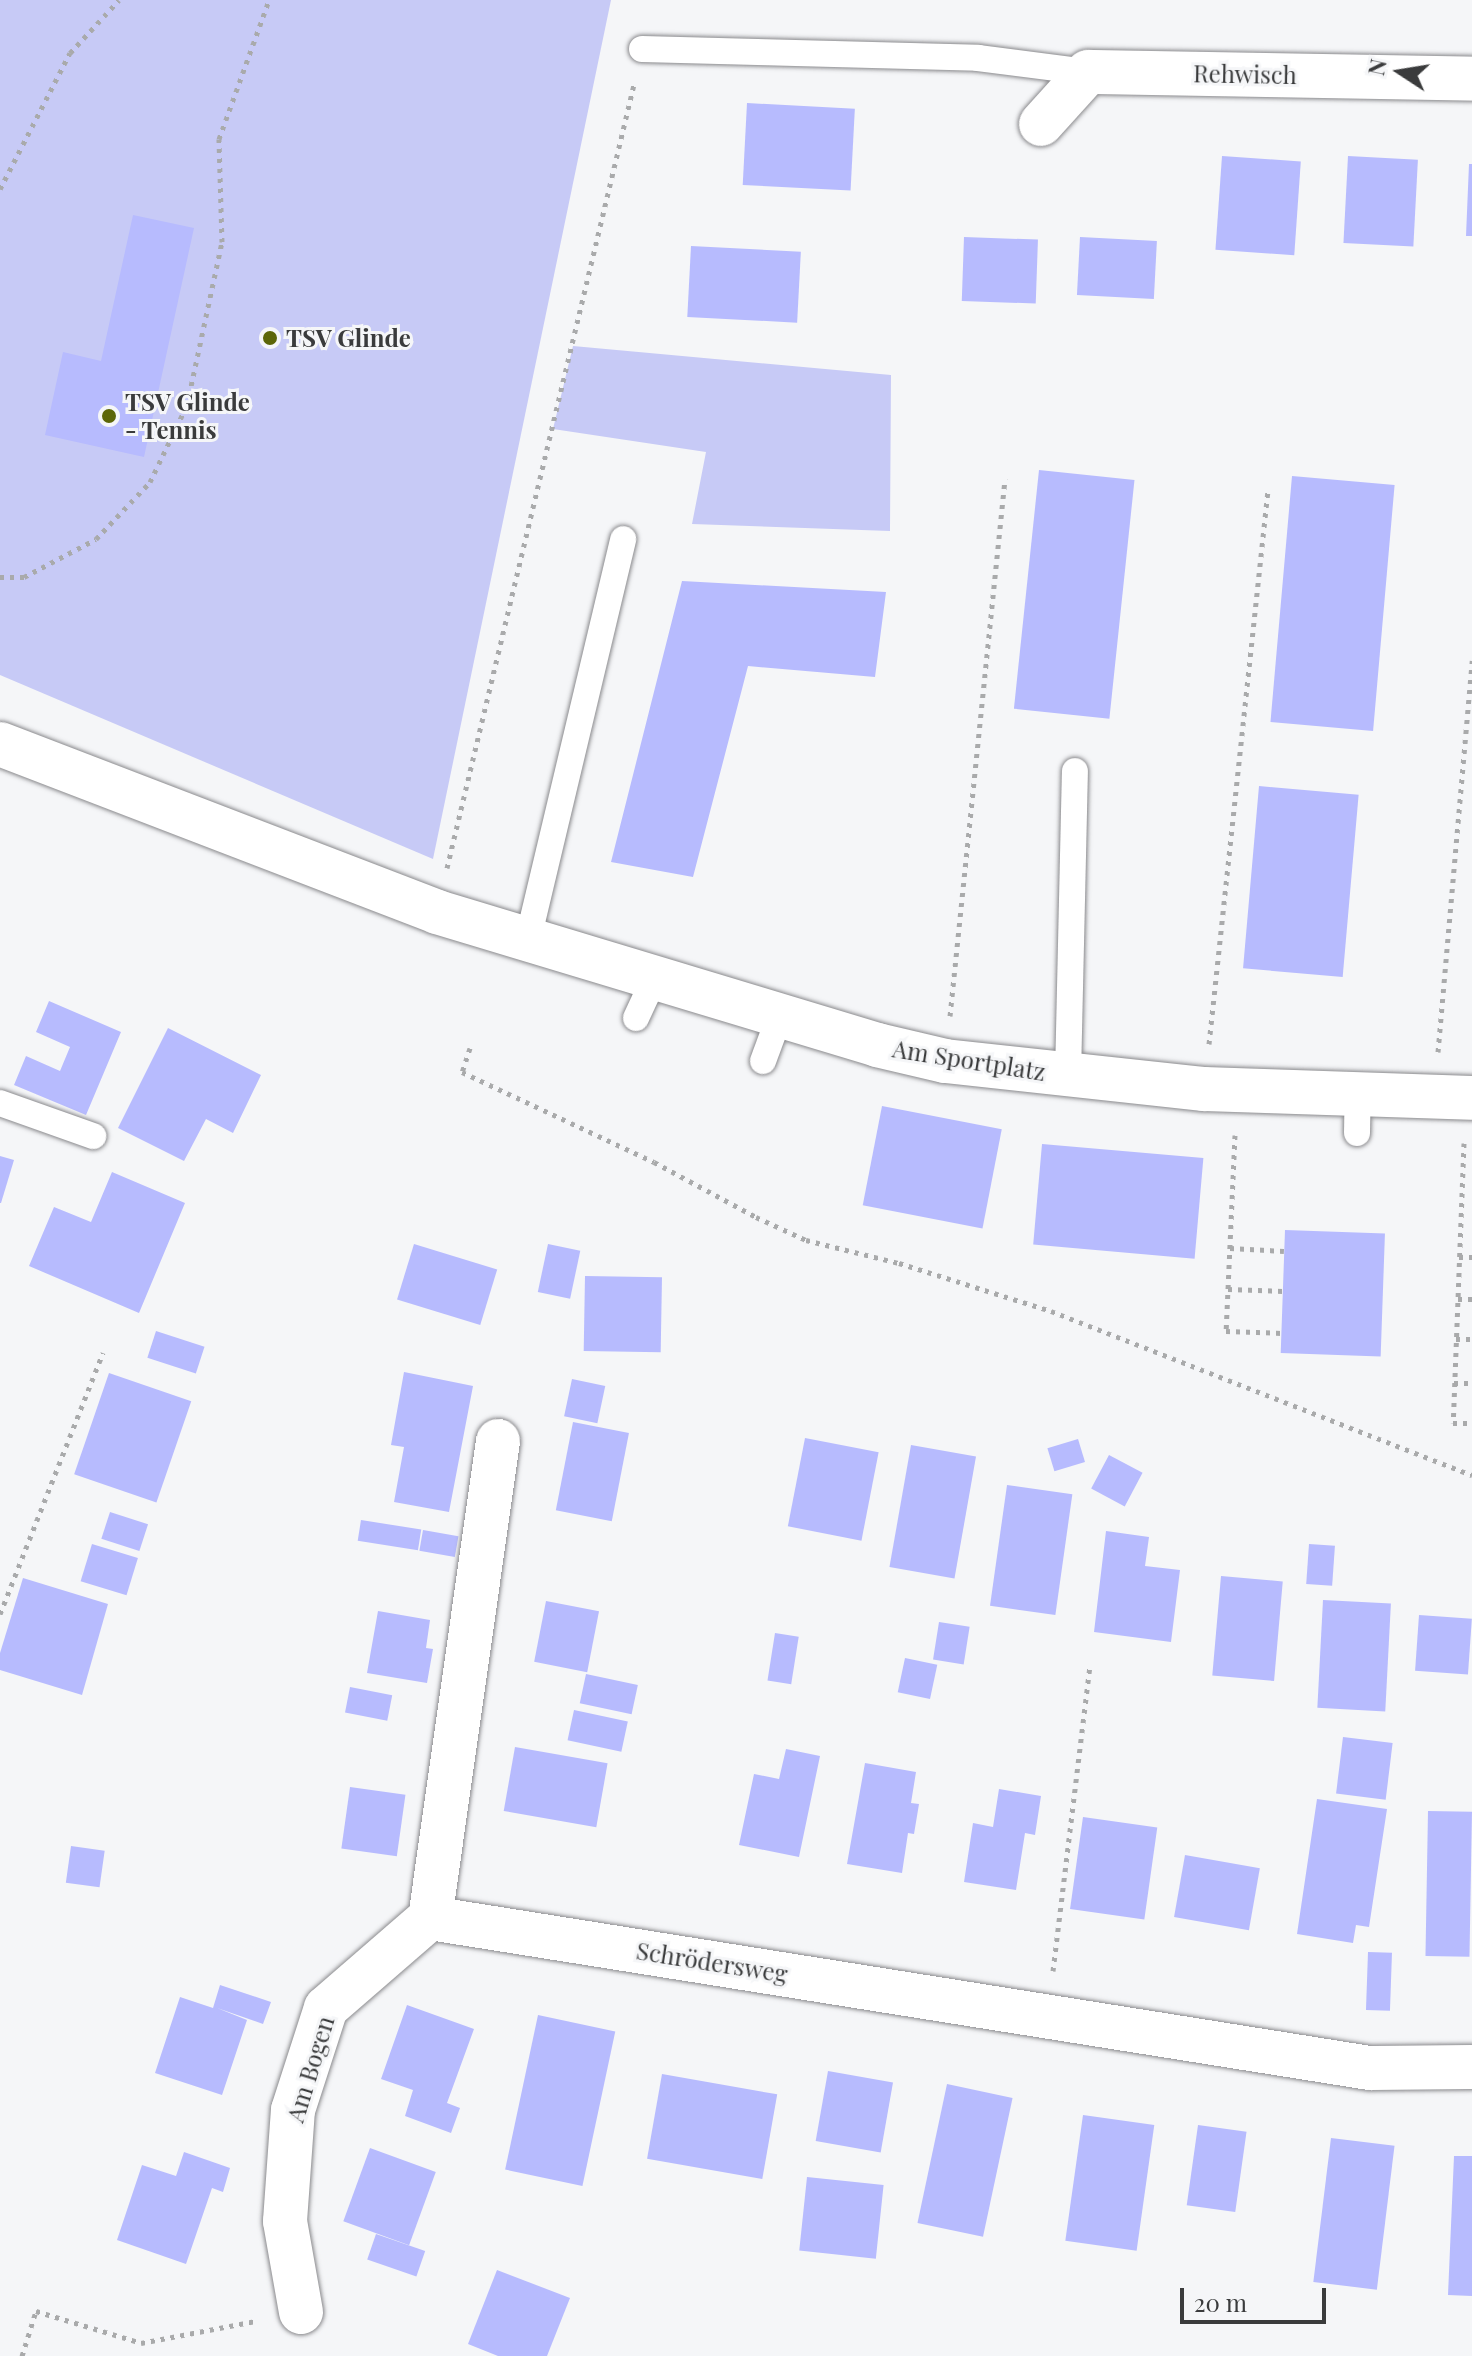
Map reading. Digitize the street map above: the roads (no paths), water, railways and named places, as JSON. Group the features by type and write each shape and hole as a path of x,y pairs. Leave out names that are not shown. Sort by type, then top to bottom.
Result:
{"street":[{"name":"Rehwisch","path":"1088,72 1472,79"},
{"path":"1041,124 1088,72"},
{"name":"Am Sportplatz","path":"0,744 437,912 945,1061 1221,1090 1357,1114 1457,1098"},
{"path":"430,1918 498,1441"},
{"name":"Schrödersweg","path":"430,1918 1370,2068 1472,2067"},
{"name":"Am Bogen","path":"301,2312 285,2221 293,2110 326,2008 430,1918"}],"lane":[{"path":"642,49 978,58 1088,72"},
{"path":"528,939 623,539"},
{"path":"1068,1076 1075,771"},
{"path":"636,1018 655,977"},
{"path":"763,1061 780,1015"},
{"path":"0,1103 93,1136"}],"place":[{"name":"TSV Glinde","path":"270,338"},
{"name":"TSV Glinde - Tennis","path":"109,416"}]}
